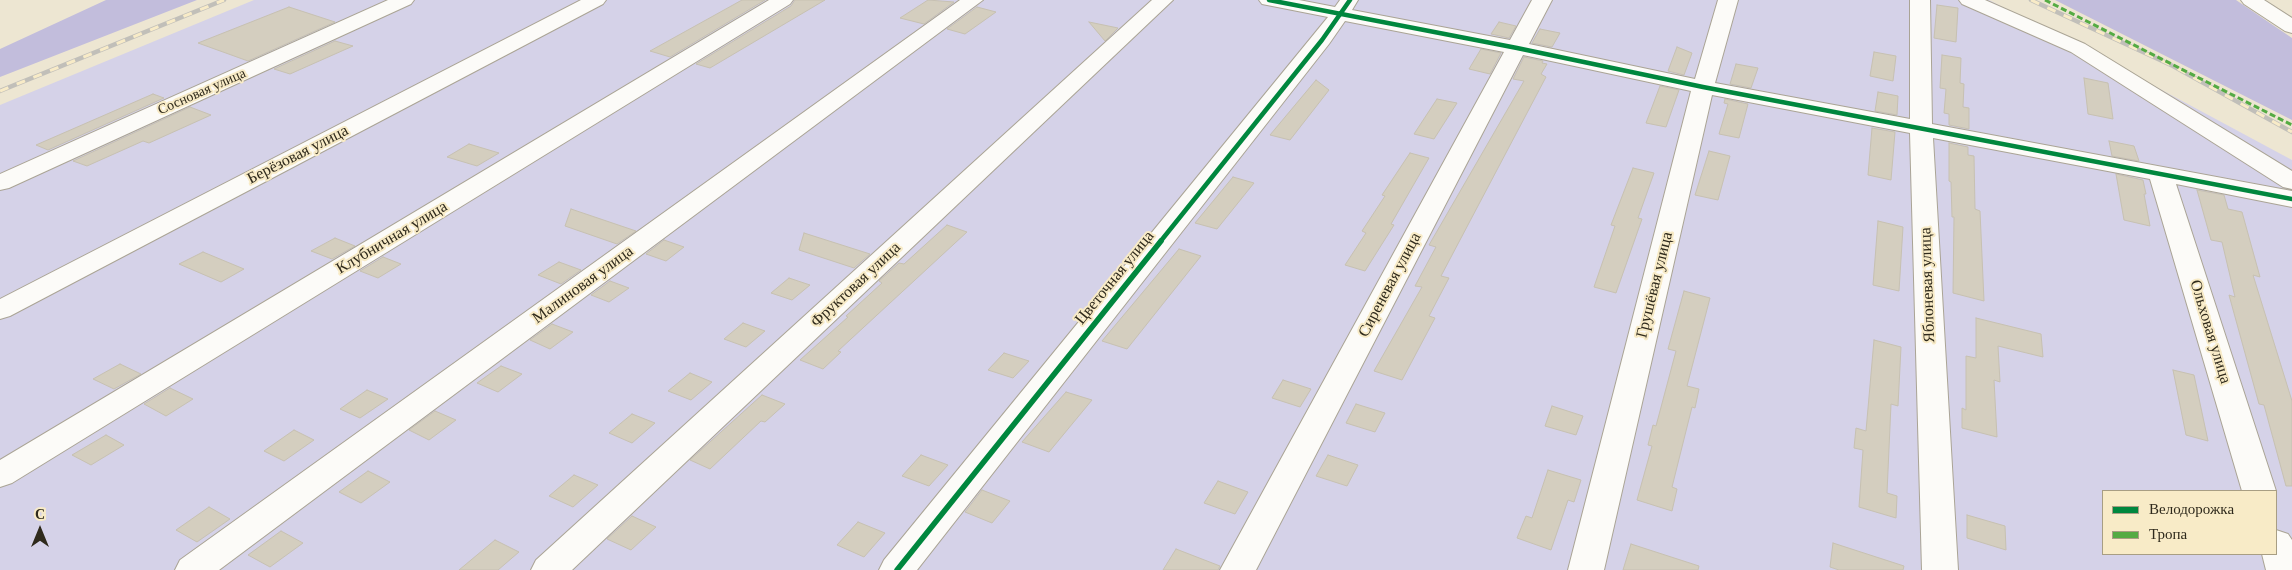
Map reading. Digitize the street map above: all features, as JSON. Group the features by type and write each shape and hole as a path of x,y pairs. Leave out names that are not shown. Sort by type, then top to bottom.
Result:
{"street":[{"name":"Сосновая улица","path":"0,183 404,0"},
{"name":"Берёзовая улица","path":"0,310 596,0"},
{"name":"Клубничная улица","path":"0,475 783,0"},
{"name":"Малиновая улица","path":"193,570 973,0"},
{"name":"Фруктовая улица","path":"550,570 1162,0"},
{"path":"1269,0 1344,7 1517,48 1703,87 2292,199"},
{"name":"Сиреневая улица","path":"1238,570 1542,0"},
{"name":"Грушёвая улица","path":"1586,570 1703,87 1728,0"},
{"name":"Яблоневая улица","path":"1920,0 1921,127 1940,570"},
{"path":"1969,0 2078,48 2292,182"},
{"path":"2251,0 2292,27"},
{"name":"Цветочная улица","path":"897,570 1322,40 1344,7"},
{"name":"Ольховая улица","path":"2160,173 2259,490"},
{"path":"2277,547 2284,570"}],"shaded area":[{"path":"106,0 197,0 0,77 0,49"},
{"path":"254,0 1989,0 2091,52 2292,160 2292,570 0,570 0,105"},
{"path":"2055,0 2236,0 2292,38 2292,120"}],"building":[{"path":"742,0 765,0 670,57 650,51"},
{"path":"795,0 825,0 710,68 696,64 791,6"},
{"path":"928,0 954,2 924,24 900,18"},
{"path":"1937,5 1958,8 1956,42 1934,38"},
{"path":"289,7 335,22 248,61 198,43"},
{"path":"977,7 996,12 965,34 947,29"},
{"path":"1089,22 1118,28 1105,41"},
{"path":"1499,22 1516,26 1509,38 1491,34"},
{"path":"1540,29 1560,33 1552,47 1532,43"},
{"path":"335,41 353,46 290,74 274,69"},
{"path":"1677,47 1692,53 1684,75 1668,71"},
{"path":"1481,49 1501,53 1490,74 1469,69"},
{"path":"1874,52 1896,56 1893,81 1870,76"},
{"path":"1942,55 1961,58 1960,83 1964,84 1963,107 1969,108 1969,129 1949,125 1949,114 1944,113 1946,89 1940,88"},
{"path":"1524,57 1543,61 1542,63 1547,64 1541,74 1546,77 1441,276 1449,278 1429,316 1435,318 1402,380 1374,371 1422,287 1415,286 1436,247 1429,245 1524,81 1513,79"},
{"path":"1736,64 1758,68 1751,88 1730,84"},
{"path":"2084,78 2108,83 2113,119 2088,114"},
{"path":"1316,80 1329,90 1290,140 1270,135"},
{"path":"1660,86 1679,90 1666,127 1646,123"},
{"path":"1878,92 1898,96 1897,115 1875,111"},
{"path":"153,94 164,98 48,150 36,145"},
{"path":"1437,99 1457,103 1434,139 1414,134"},
{"path":"1725,99 1748,104 1739,138 1719,134 1728,104 1724,103"},
{"path":"190,107 211,115 149,143 143,141 87,166 73,161"},
{"path":"1872,128 1895,132 1891,180 1868,175"},
{"path":"2109,141 2134,146 2139,161 2112,156"},
{"path":"1949,143 1968,147 1968,155 1974,156 1975,209 1980,211 1984,301 1953,293 1954,217 1952,217 1951,182 1949,181"},
{"path":"469,144 499,153 477,166 447,157"},
{"path":"1709,151 1730,156 1718,200 1695,195"},
{"path":"1410,153 1429,158 1391,224 1394,225 1365,271 1345,265 1366,233 1362,231 1385,196 1382,195"},
{"path":"1633,168 1654,173 1638,218 1642,219 1616,293 1594,287 1615,226 1611,225"},
{"path":"2116,174 2143,180 2150,226 2124,220"},
{"path":"1233,177 1254,183 1217,229 1195,223"},
{"path":"2197,190 2224,195 2228,209 2242,212 2260,277 2253,275 2292,401 2292,486 2286,486 2264,405 2259,404 2229,295 2235,297 2222,242 2211,240"},
{"path":"571,209 636,231 617,244 565,226"},
{"path":"1878,221 1903,227 1899,291 1873,285"},
{"path":"947,225 967,232 838,351 841,352 823,369 800,360 848,317 846,316 882,283 879,281 899,263 904,264"},
{"path":"804,233 870,254 854,268 799,250"},
{"path":"335,238 355,246 332,259 311,251"},
{"path":"664,240 684,247 666,261 646,254"},
{"path":"1179,249 1201,256 1127,349 1102,341"},
{"path":"203,252 244,269 221,282 179,264"},
{"path":"383,257 401,264 378,278 360,271"},
{"path":"559,262 581,270 561,284 538,275"},
{"path":"789,278 810,285 792,300 771,293"},
{"path":"610,281 629,288 609,302 591,295"},
{"path":"1684,291 1710,298 1687,386 1699,389 1695,408 1692,407 1672,487 1677,489 1672,511 1637,500 1652,446 1648,445 1653,425 1656,426 1676,351 1668,349"},
{"path":"1976,318 2041,334 2043,357 1998,346 2000,382 1994,380 1997,437 1962,428 1962,408 1966,410 1966,356 1976,358"},
{"path":"743,323 765,331 746,347 724,339"},
{"path":"552,324 573,332 550,349 530,340"},
{"path":"1874,340 1901,347 1898,406 1891,404 1887,493 1897,496 1896,518 1859,507 1863,450 1854,448 1856,428 1866,431"},
{"path":"1004,353 1029,361 1013,378 988,370"},
{"path":"120,364 141,374 114,389 93,379"},
{"path":"501,366 522,374 498,392 477,383"},
{"path":"2173,370 2194,375 2208,441 2186,435"},
{"path":"690,373 712,382 691,400 668,391"},
{"path":"1283,380 1311,389 1300,407 1272,398"},
{"path":"170,388 193,399 166,416 144,404"},
{"path":"367,390 388,399 360,418 340,409"},
{"path":"1066,392 1092,400 1049,452 1022,442"},
{"path":"762,395 785,404 765,422 761,421 710,469 690,460"},
{"path":"1356,404 1385,413 1375,432 1346,423"},
{"path":"1552,406 1583,416 1576,435 1545,426"},
{"path":"435,411 456,420 429,440 409,430"},
{"path":"632,414 655,423 632,443 609,433"},
{"path":"294,430 314,440 284,461 264,451"},
{"path":"106,435 124,445 91,465 72,455"},
{"path":"921,455 948,465 929,486 902,476"},
{"path":"1328,455 1358,465 1347,486 1316,476"},
{"path":"1548,470 1581,480 1574,502 1568,500 1551,550 1517,538 1526,516 1532,518"},
{"path":"368,471 390,482 361,503 339,492"},
{"path":"574,475 598,485 573,507 549,496"},
{"path":"1218,481 1248,492 1235,514 1204,503"},
{"path":"982,490 1010,501 992,523 965,512"},
{"path":"209,507 230,519 197,542 176,530"},
{"path":"1967,515 2005,526 2006,550 1967,538"},
{"path":"632,516 656,527 631,550 607,539"},
{"path":"858,522 885,533 864,557 837,545"},
{"path":"281,531 303,543 270,567 248,555"},
{"path":"495,540 519,552 498,570 459,570"},
{"path":"1833,543 1904,566 1903,570 1839,570 1830,567"},
{"path":"1631,544 1699,566 1698,570 1623,570"},
{"path":"1176,549 1220,566 1218,570 1163,570"}],"railway":[{"path":"0,91 224,0"},
{"path":"2031,0 2173,66 2292,132"}],"marked path":[{"path":"2045,0 2292,125"}],"cycle path":[{"path":"1269,0 1517,48 1703,87 2292,199"},
{"path":"897,570 1322,40 1350,0"}]}
